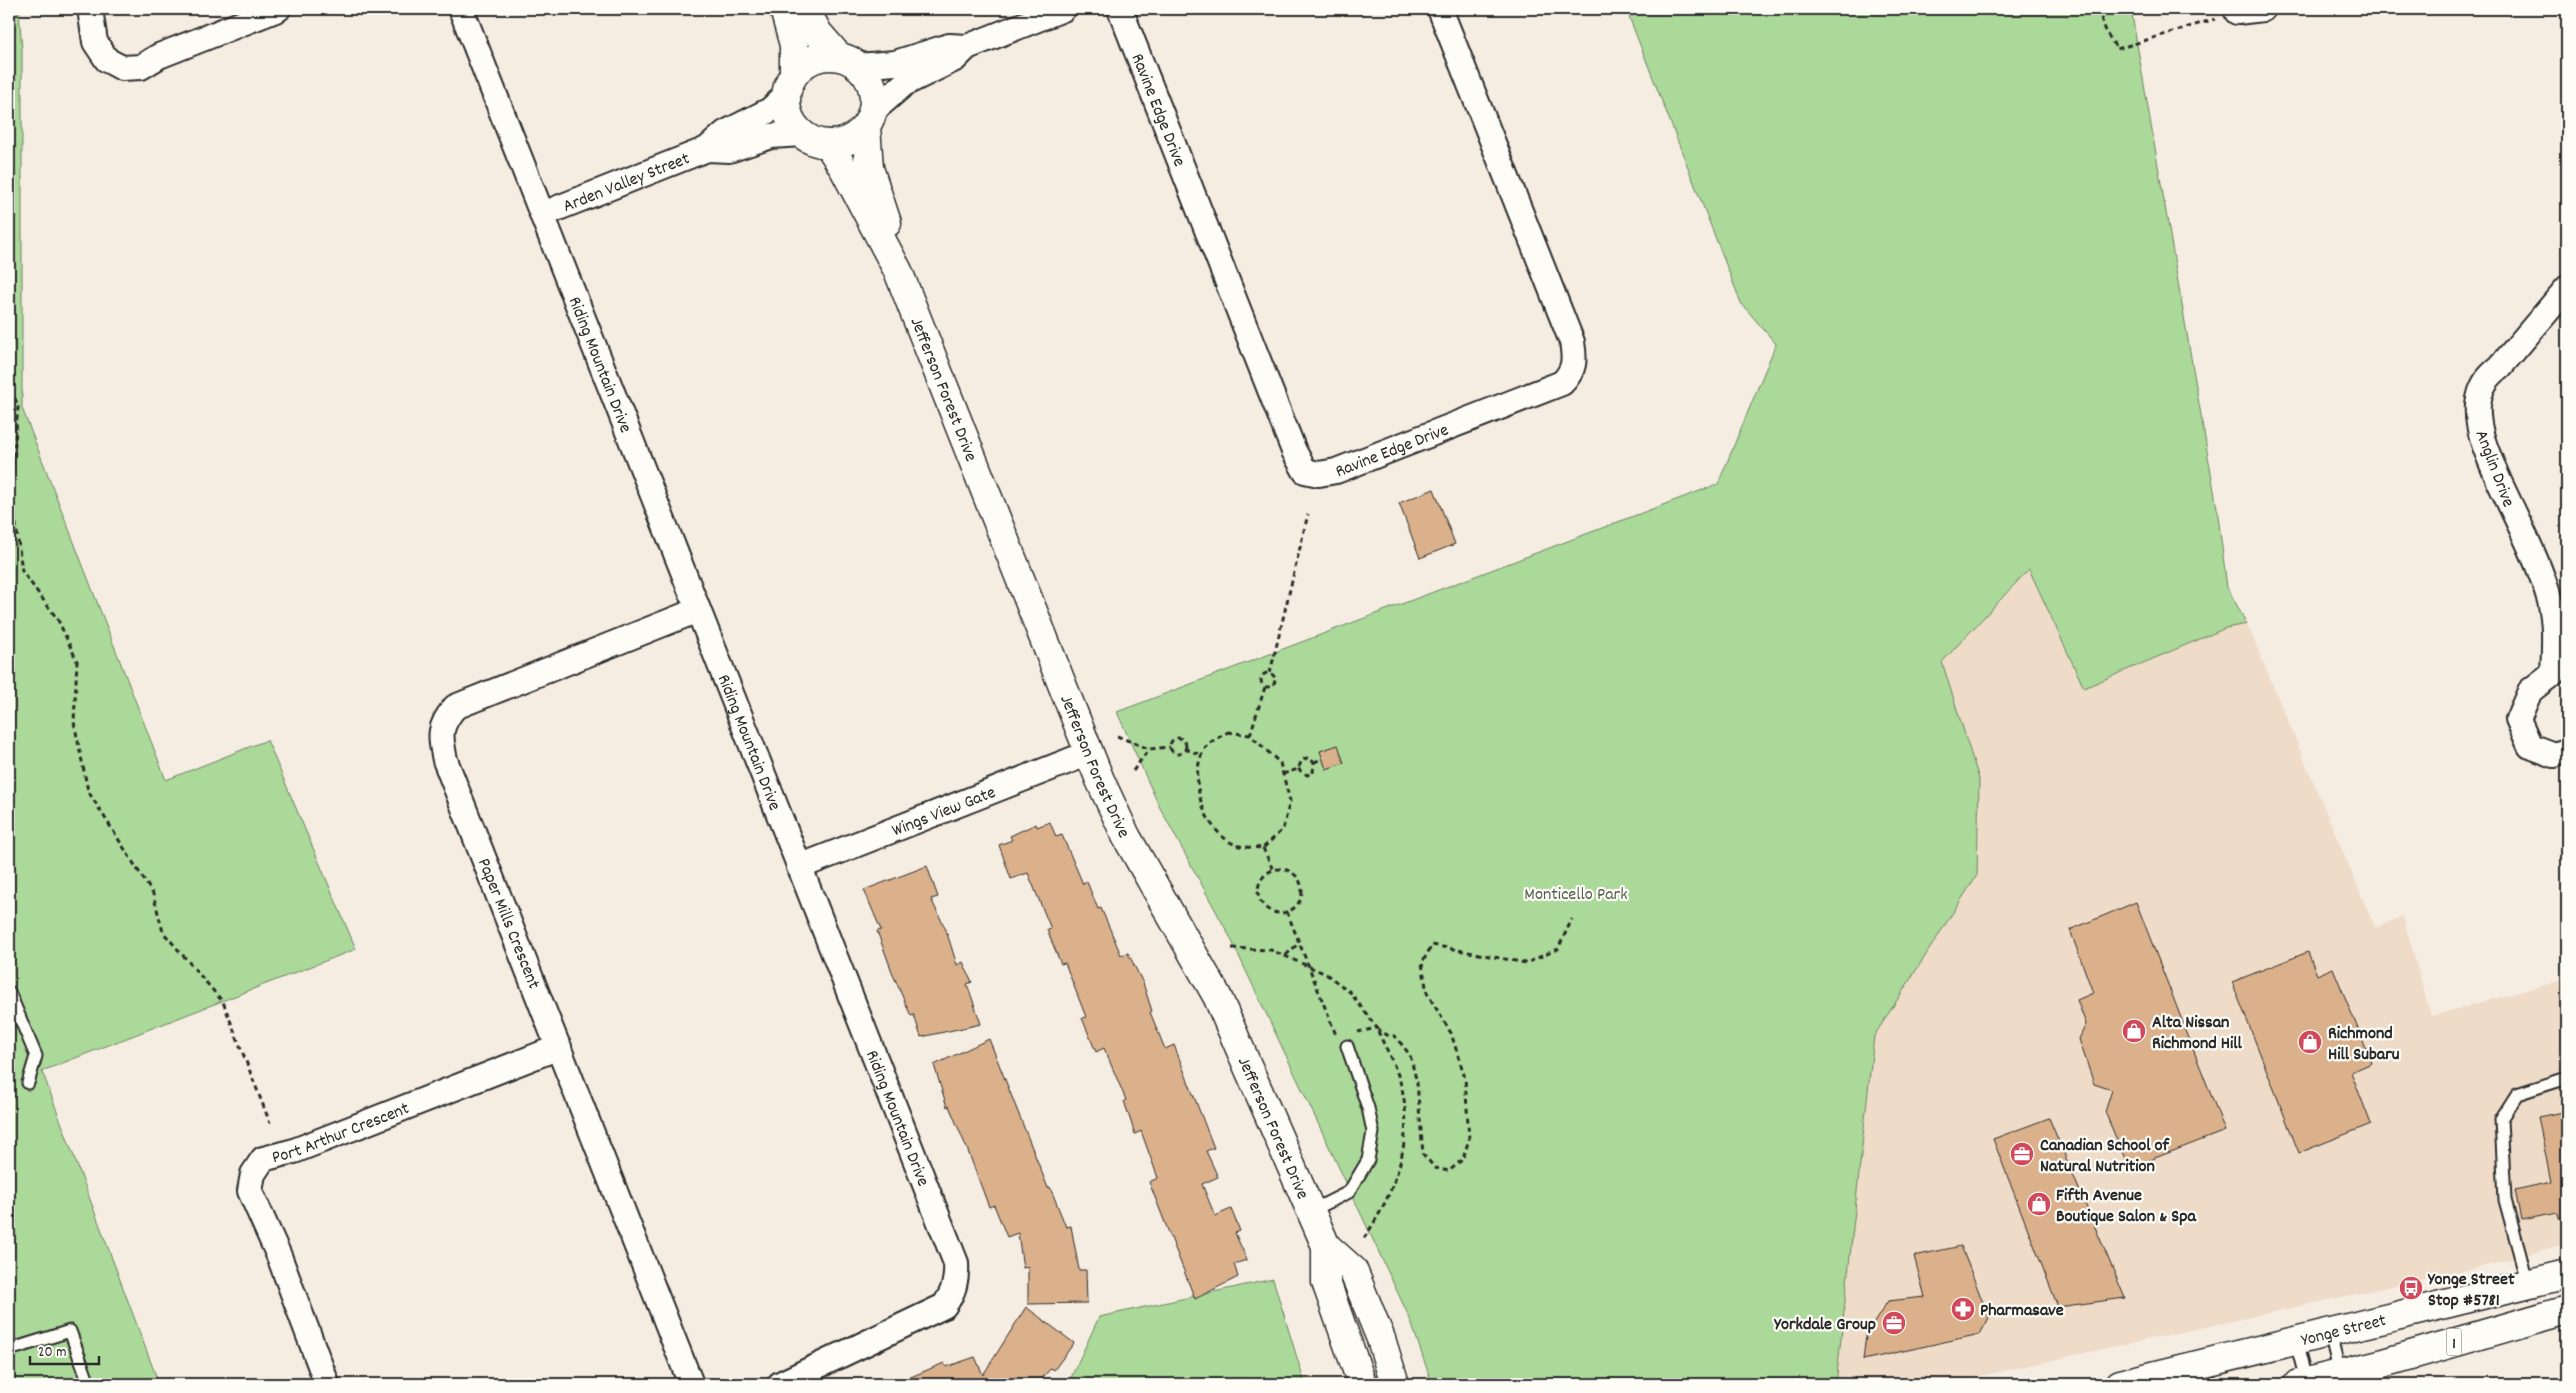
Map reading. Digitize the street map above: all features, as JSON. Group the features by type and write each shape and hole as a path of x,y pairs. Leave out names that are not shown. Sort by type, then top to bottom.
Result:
{"street":[{"path":"90,9 96,42 107,60 122,68 140,66 159,56 278,9"},
{"name":"Riding Mountain Drive","path":"461,9 956,1263 957,1280 951,1296 944,1306 780,1384"},
{"path":"784,9 794,45 789,116 802,134 811,140 828,144 849,140 904,84 955,59 967,47 1063,9"},
{"path":"805,9 818,34 848,61 866,74 873,89 869,118"},
{"name":"Ravine Edge Drive","path":"1120,9 1294,451 1305,471 1319,474 1336,471 1562,383 1572,373 1575,359 1572,342 1440,9"},
{"path":"2237,12 2263,9"},
{"path":"790,84 802,66 816,58 895,63 949,46 967,47"},
{"name":"Arden Valley Street","path":"707,150 725,133 770,110 790,84"},
{"name":"Jefferson Forest Drive","path":"869,118 869,168 886,218 898,271"},
{"name":"Arden Valley Street","path":"543,214 707,150 729,150 771,136 802,134"},
{"name":"Jefferson Forest Drive","path":"828,144 844,169 898,271 1089,753 1126,836 1217,996 1311,1211 1326,1246 1326,1282 1362,1384"},
{"name":"Anglin Drive","path":"2567,288 2500,367 2487,378 2478,405 2479,426 2487,453 2549,600 2554,627 2560,677 2530,691 2518,719 2530,746 2554,755 2567,751"},
{"name":"Paper Mills Crescent","path":"691,1384 445,760 441,738 443,721 455,707 698,610"},
{"name":"Wings View Gate","path":"799,867 944,812 1089,753"},
{"name":"Port Arthur Crescent","path":"327,1384 279,1256 250,1191 253,1174 263,1159 294,1151 559,1047"},
{"name":"Jefferson Forest Drive","path":"1326,1246 1353,1270 1381,1339 1395,1384"},
{"name":"Yonge Street","path":"2120,1384 2330,1334 2567,1274"},
{"name":"1","path":"2304,1384 2341,1379 2567,1310"}],"lane":[{"path":"9,992 36,1056 28,1083"},
{"path":"1311,1211 1349,1192 1368,1160 1372,1132 1368,1108 1346,1041"},
{"path":"2528,1284 2505,1200 2501,1119 2517,1094 2567,1078"},
{"path":"9,1350 70,1331 89,1384"},
{"path":"2330,1334 2341,1379"},
{"path":"2296,1342 2304,1384"}],"path":[{"path":"2099,9 2104,29 2118,49 2237,12"},
{"path":"9,381 18,407 11,486 22,571 58,620 77,662 74,722 88,791 153,894 163,932 223,1002 270,1122"},
{"path":"1270,673 1308,514"},
{"path":"1264,673 1270,673 1274,676 1275,683 1271,687 1265,687 1260,682 1261,677 1264,673"},
{"path":"1250,735 1265,687"},
{"path":"1228,732 1250,735 1280,763 1290,801 1283,829 1263,848 1236,845 1218,831 1205,810 1196,781 1201,755 1209,743 1228,732"},
{"path":"1117,736 1149,750 1170,747"},
{"path":"1170,747 1172,741 1178,738 1184,742 1185,749"},
{"path":"1170,747 1176,754 1185,749"},
{"path":"1185,749 1201,755"},
{"path":"1133,771 1149,750"},
{"path":"1283,774 1298,769 1302,760 1307,758 1314,762 1320,760"},
{"path":"1298,769 1307,775 1313,774 1314,762"},
{"path":"1263,848 1273,870"},
{"path":"1273,870 1290,871 1301,883 1300,902 1287,912 1279,913 1269,910 1259,897 1261,881 1273,870"},
{"path":"1287,912 1337,1037 1346,1041"},
{"path":"1353,1033 1377,1028 1387,1035 1396,1036 1410,1055 1417,1083 1424,1154 1435,1168 1449,1171 1463,1159 1469,1139 1464,1078 1451,1032 1427,993 1422,963 1432,945 1526,963 1558,949 1572,919"},
{"path":"1286,955 1299,943"},
{"path":"1232,948 1271,950 1307,964 1326,974 1350,992 1377,1028 1399,1079 1404,1111 1403,1152 1389,1197 1364,1238"}],"shaded area":[{"path":"2030,569 2084,688 2226,628 2247,624 2375,928 2403,916 2431,1016 2567,979 2567,1243 2498,1263 1944,1384 1836,1384 1874,1036 1977,875 1979,779 1942,662"}],"green space":[{"path":"9,9 19,9 22,51 22,408 166,780 267,740 356,949 42,1071 159,1384 9,1384"},
{"name":"Monticello Park","path":"1626,9 2131,9 2217,508 2227,587 2247,624 2226,628 2084,688 2029,569 1942,662 1979,779 1977,875 1874,1036 1836,1384 1432,1384 1410,1319 1368,1229 1230,937 1159,806 1117,712 1718,484 1776,344 1741,303"},
{"path":"1273,1279 1305,1384 1068,1384 1099,1317"}],"building":[{"path":"1434,489 1455,544 1420,558 1399,503"},
{"path":"1338,745 1344,763 1326,769 1320,751"},
{"path":"1050,822 1056,837 1062,835 1083,884 1087,882 1098,909 1101,908 1121,955 1128,953 1143,983 1152,1011 1150,1012 1165,1049 1174,1045 1214,1148 1206,1151 1218,1177 1202,1184 1215,1216 1231,1209 1240,1231 1235,1233 1247,1260 1234,1264 1238,1277 1195,1299 1149,1182 1158,1178 1141,1131 1135,1134 1124,1101 1126,1100 1104,1048 1096,1052 1082,1018 1086,1017 1065,963 1061,964 1047,930 1051,929 1028,873 1011,879 999,845 1012,840 1010,836 1036,824 1037,827"},
{"path":"927,866 938,897 931,899 946,930 957,965 963,962 972,982 967,984 981,1024 921,1037 914,1015 911,1016 894,977 877,931 881,930 864,890"},
{"name":"Alta Nissan Richmond Hill","path":"2136,902 2225,1131 2129,1168 2105,1112 2112,1090 2094,1084 2079,1039 2086,1024 2077,1000 2093,993 2070,930"},
{"name":"Richmond Hill Subaru","path":"2308,952 2317,975 2333,968 2372,1063 2351,1072 2371,1124 2299,1153 2232,982"},
{"path":"989,1039 1048,1188 1050,1187 1066,1227 1071,1226 1079,1270 1086,1270 1087,1303 1028,1304 1028,1267 1023,1268 1018,1233 1007,1237 994,1205 989,1207 968,1151 949,1106 947,1107 934,1065"},
{"path":"2567,1111 2567,1218 2559,1218 2558,1213 2521,1220 2515,1190 2551,1182 2538,1117"},
{"path":"2049,1118 2125,1298 2058,1307 1993,1139"},
{"path":"1961,1246 1989,1318 1980,1334 1863,1360 1866,1335 1888,1301 1925,1297 1914,1256"},
{"path":"1026,1307 1074,1343 1054,1370 1051,1368 1037,1384 894,1384 944,1363 946,1367 975,1357 983,1375"}],"place":[{"name":"Alta Nissan Richmond Hill","path":"2134,1031"},
{"name":"Richmond Hill Subaru","path":"2310,1042"},
{"name":"Canadian School of Natural Nutrition","path":"2022,1154"},
{"name":"Fifth Avenue Boutique Salon & Spa","path":"2039,1204"},
{"name":"Yonge Street Stop #5781","path":"2411,1288"},
{"name":"Pharmasave","path":"1963,1309"},
{"name":"Yorkdale Group","path":"1894,1323"}]}
